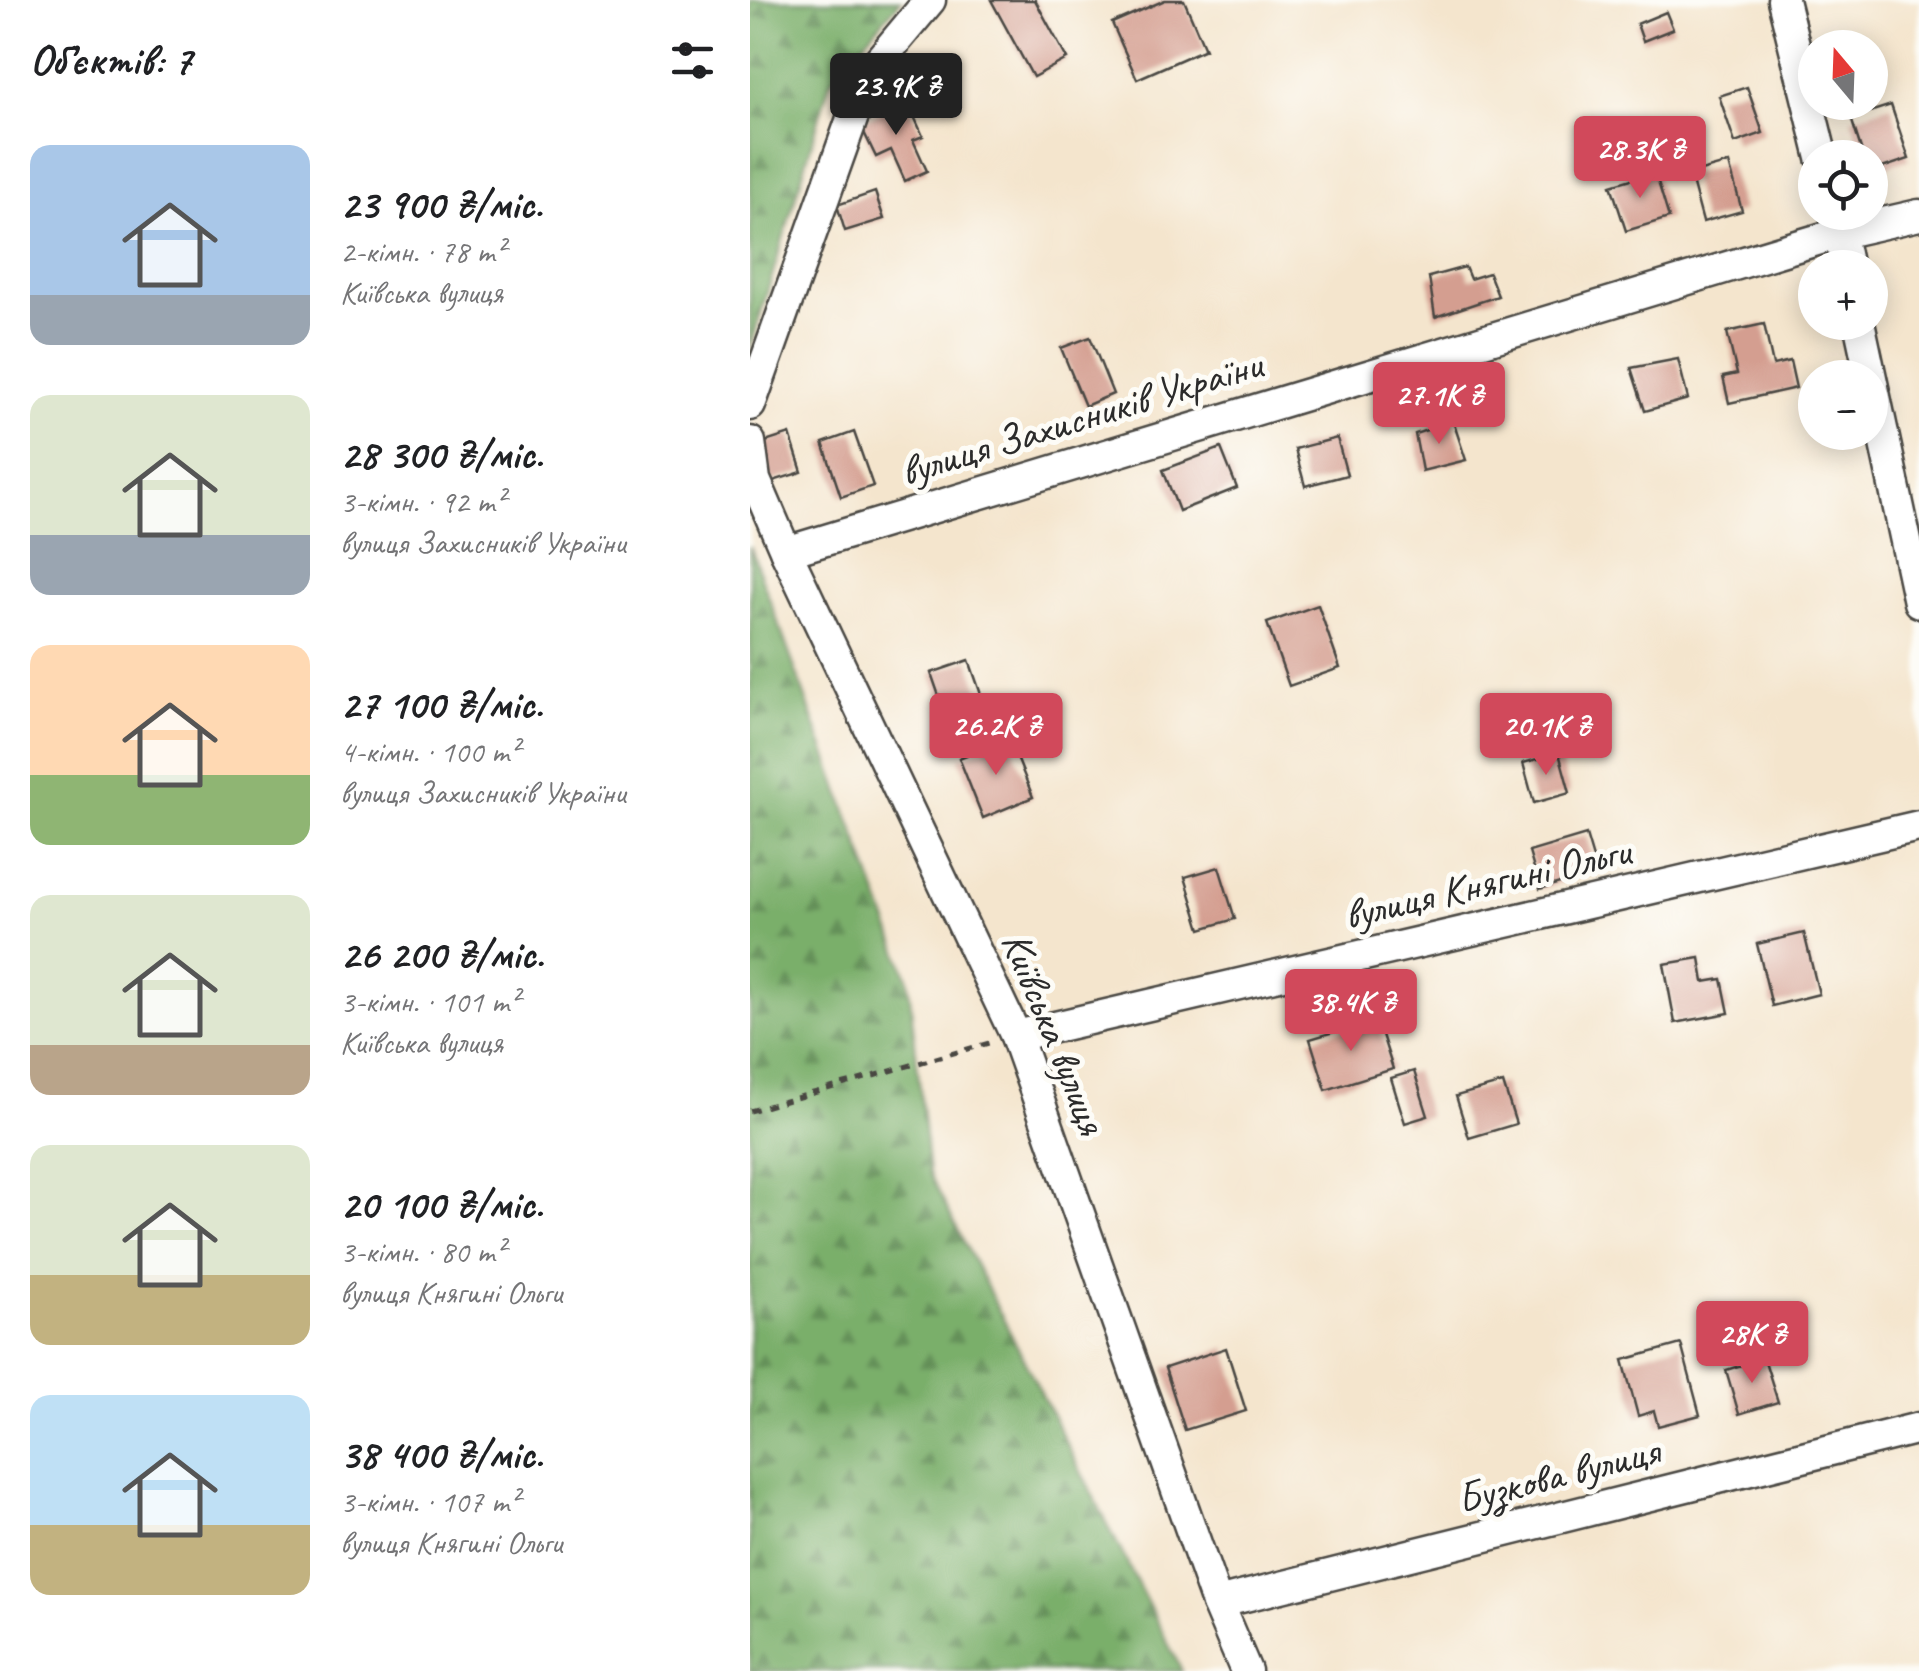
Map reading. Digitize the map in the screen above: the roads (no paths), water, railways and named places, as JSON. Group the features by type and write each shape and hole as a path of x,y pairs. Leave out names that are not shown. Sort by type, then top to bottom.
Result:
{"street":[{"path":"750,406 868,74 930,0"},
{"path":"1783,0 1818,140"},
{"name":"вулиця Захисників України","path":"1888,218 1919,215"},
{"name":"вулиця Захисників України","path":"786,552 1816,230"},
{"path":"1863,340 1919,602"},
{"name":"Київська вулиця","path":"750,442 755,480 786,552 1016,1036 1217,1603 1246,1671"},
{"name":"вулиця Княгині Ольги","path":"1016,1036 1919,826"},
{"name":"Бузкова вулиця","path":"1217,1603 1919,1428"}]}
